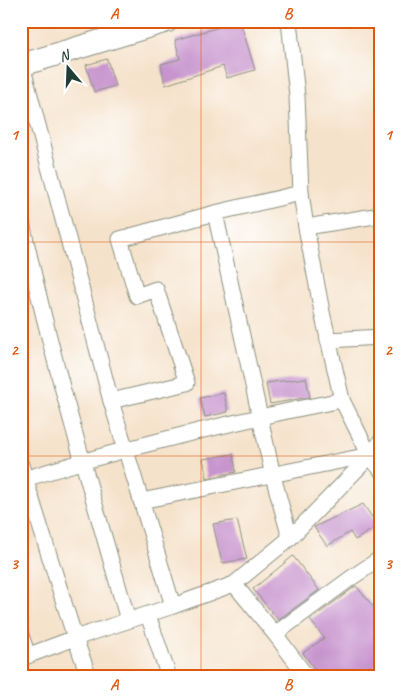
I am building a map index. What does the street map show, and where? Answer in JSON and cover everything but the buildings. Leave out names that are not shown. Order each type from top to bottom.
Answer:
[{"type":"main road","points":[[22,65],[167,21]]},
{"type":"street","points":[[289,21],[297,96],[301,193],[328,340],[342,400],[375,455],[381,470]]},
{"type":"street","points":[[22,65],[111,401],[173,606]]},
{"type":"street","points":[[111,401],[187,383],[156,289],[137,296],[120,239],[215,213],[301,193]]},
{"type":"street","points":[[215,213],[273,476],[290,538]]},
{"type":"street","points":[[306,227],[381,215]]},
{"type":"street","points":[[21,218],[28,280],[128,620]]},
{"type":"street","points":[[328,340],[381,337]]},
{"type":"street","points":[[89,677],[23,475],[83,462],[125,449],[261,416],[342,400]]},
{"type":"street","points":[[21,634],[25,657],[234,584],[290,538],[375,455],[381,441]]},
{"type":"street","points":[[141,501],[375,455]]},
{"type":"street","points":[[275,634],[381,558]]},
{"type":"street","points":[[234,584],[307,677]]},
{"type":"street","points":[[148,615],[168,677]]}]
